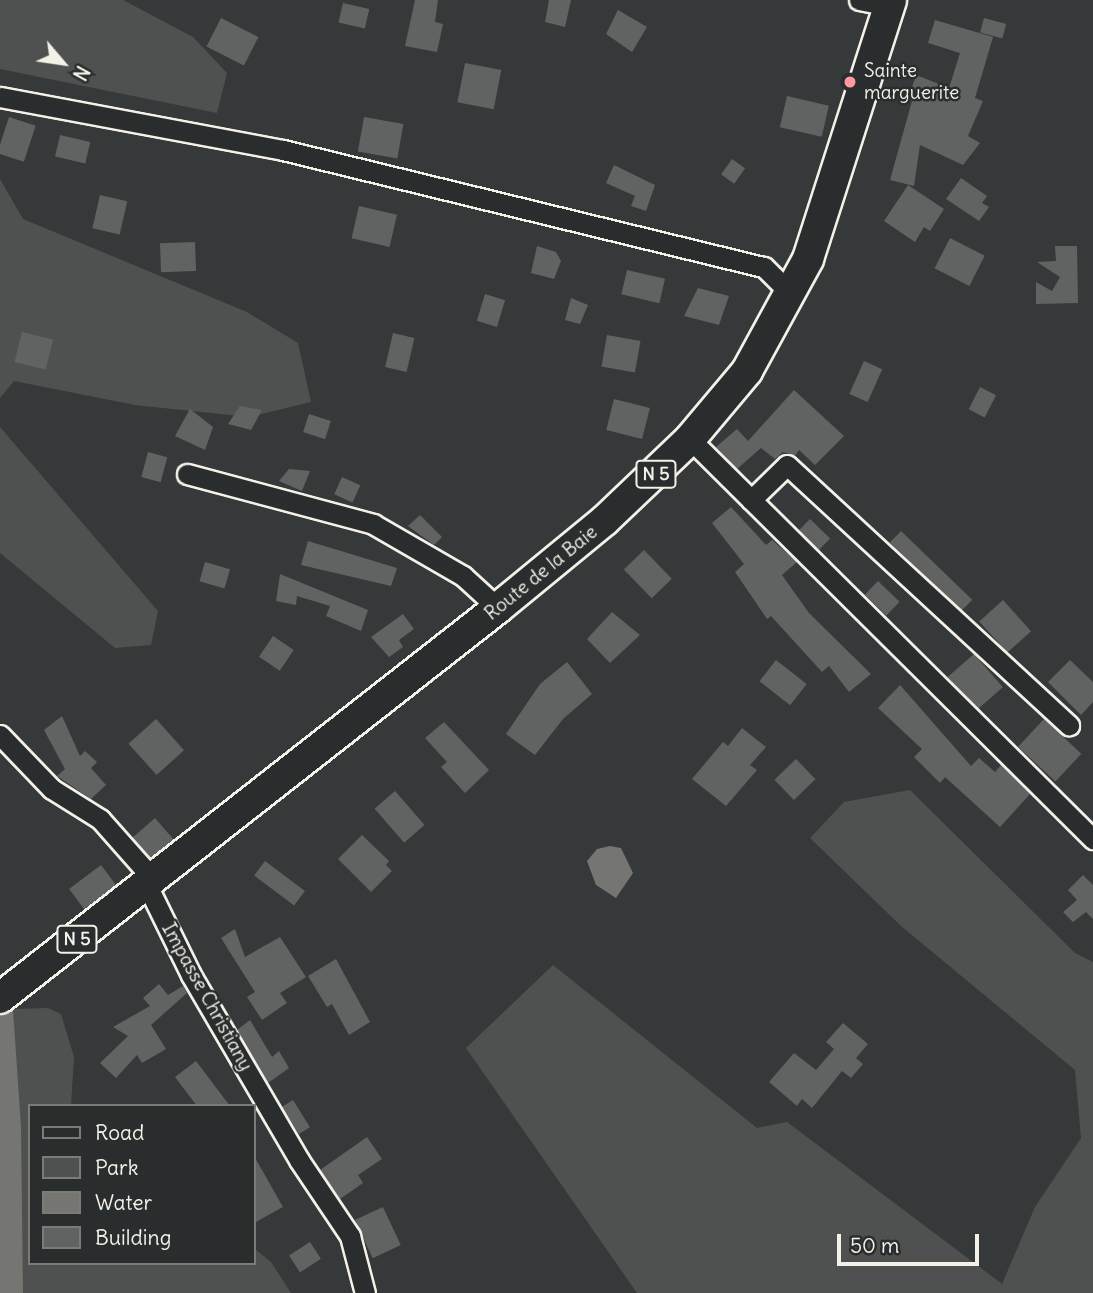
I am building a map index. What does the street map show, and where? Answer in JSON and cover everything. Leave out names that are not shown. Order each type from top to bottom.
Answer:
[{"type":"main road","name":"Route de la Baie","points":[[3,995],[498,608],[604,521],[690,439],[747,371],[808,259],[890,3]]},
{"type":"street","points":[[859,0],[890,3]]},
{"type":"street","points":[[0,97],[284,150],[764,267],[791,294]]},
{"type":"street","points":[[690,439],[1093,839]]},
{"type":"street","points":[[751,500],[787,465],[1069,725]]},
{"type":"street","points":[[187,474],[373,524],[463,576],[498,608]]},
{"type":"street","name":"Impasse Christiany","points":[[0,735],[22,763],[52,789],[100,819],[150,882],[191,975],[299,1160],[350,1236],[365,1293]]},
{"type":"green space","points":[[0,0],[123,0],[193,37],[227,73],[217,113],[0,69]]},
{"type":"green space","points":[[0,179],[23,219],[247,312],[298,343],[311,402],[249,417],[135,405],[14,381],[0,398]]},
{"type":"green space","points":[[0,427],[158,611],[151,645],[115,648],[0,553]]},
{"type":"green space","points":[[910,790],[1075,953],[1093,962],[1093,1293],[637,1293],[466,1048],[553,965],[757,1128],[787,1122],[1002,1284],[1035,1207],[1081,1138],[1075,1070],[901,926],[810,838],[844,802]]},
{"type":"green space","points":[[48,1008],[61,1014],[74,1057],[71,1104],[28,1104],[28,1265],[256,1265],[256,1250],[271,1262],[291,1293],[23,1293],[13,1009]]},
{"type":"water","points":[[610,846],[621,848],[633,873],[616,898],[596,885],[587,861],[597,849]]},
{"type":"water","points":[[0,981],[13,1009],[21,1127],[23,1293],[0,1293]]},
{"type":"building","points":[[415,0],[438,0],[435,22],[443,24],[437,52],[405,46]]},
{"type":"building","points":[[549,0],[571,0],[565,27],[545,22]]},
{"type":"building","points":[[343,3],[369,9],[365,29],[339,22]]},
{"type":"building","points":[[618,10],[647,27],[632,52],[606,34]]},
{"type":"building","points":[[221,18],[258,37],[244,66],[206,47]]},
{"type":"building","points":[[984,18],[1006,24],[1002,38],[980,32]]},
{"type":"building","points":[[935,20],[993,37],[975,98],[983,101],[968,136],[980,143],[963,165],[920,145],[914,186],[890,180],[912,101],[908,99],[916,75],[949,88],[960,53],[928,43]]},
{"type":"building","points":[[465,63],[501,70],[494,109],[457,102]]},
{"type":"building","points":[[787,96],[829,106],[822,137],[780,127]]},
{"type":"building","points":[[9,117],[36,126],[24,162],[0,154],[0,145]]},
{"type":"building","points":[[364,117],[403,124],[397,158],[358,151]]},
{"type":"building","points":[[60,135],[90,142],[85,163],[55,156]]},
{"type":"building","points":[[732,159],[745,168],[734,184],[721,175]]},
{"type":"building","points":[[614,165],[655,185],[646,211],[631,206],[635,196],[606,183]]},
{"type":"building","points":[[961,178],[987,196],[982,203],[989,207],[979,221],[946,199]]},
{"type":"building","points":[[908,185],[944,209],[930,231],[924,227],[915,242],[884,221]]},
{"type":"building","points":[[100,195],[127,201],[120,234],[92,228]]},
{"type":"building","points":[[359,206],[397,215],[390,247],[352,238]]},
{"type":"building","points":[[950,238],[985,256],[969,286],[935,268]]},
{"type":"building","points":[[195,242],[196,271],[161,272],[160,243]]},
{"type":"building","points":[[537,246],[556,252],[561,261],[554,279],[531,273]]},
{"type":"building","points":[[1055,246],[1077,246],[1078,303],[1036,304],[1036,282],[1052,291],[1060,277],[1037,262],[1056,261]]},
{"type":"building","points":[[627,270],[665,279],[659,303],[621,294]]},
{"type":"building","points":[[698,288],[729,296],[719,325],[684,316]]},
{"type":"building","points":[[485,294],[505,300],[497,327],[477,321]]},
{"type":"building","points":[[571,298],[588,305],[580,324],[565,320]]},
{"type":"building","points":[[22,332],[53,340],[46,370],[15,362]]},
{"type":"building","points":[[393,333],[414,338],[407,372],[385,367]]},
{"type":"building","points":[[607,335],[640,341],[635,372],[601,367]]},
{"type":"building","points":[[864,361],[882,369],[868,402],[849,394]]},
{"type":"building","points":[[980,387],[996,395],[985,417],[969,409]]},
{"type":"building","points":[[794,390],[844,436],[815,465],[799,450],[795,456],[783,452],[775,459],[761,448],[737,469],[716,447],[737,429],[748,441]]},
{"type":"building","points":[[614,399],[650,408],[642,439],[606,430]]},
{"type":"building","points":[[240,406],[262,410],[251,430],[228,424]]},
{"type":"building","points":[[190,409],[213,427],[205,450],[175,436]]},
{"type":"building","points":[[309,414],[331,421],[325,439],[303,432]]},
{"type":"building","points":[[148,452],[167,457],[161,482],[141,477]]},
{"type":"building","points":[[289,469],[310,471],[302,491],[279,481]]},
{"type":"building","points":[[342,477],[360,485],[353,502],[334,494]]},
{"type":"building","points":[[731,507],[766,545],[772,540],[797,562],[782,575],[809,613],[871,674],[849,692],[829,666],[822,672],[771,616],[767,619],[735,572],[744,564],[712,523]]},
{"type":"building","points":[[420,515],[442,537],[434,545],[408,526]]},
{"type":"building","points":[[810,519],[830,538],[819,550],[799,531]]},
{"type":"building","points":[[901,531],[972,600],[961,611],[890,543]]},
{"type":"building","points":[[308,541],[397,568],[391,586],[301,565]]},
{"type":"building","points":[[644,550],[672,579],[652,598],[624,569]]},
{"type":"building","points":[[205,562],[230,569],[224,588],[199,581]]},
{"type":"building","points":[[280,574],[368,610],[361,631],[326,616],[330,606],[297,596],[296,605],[276,601]]},
{"type":"building","points":[[878,581],[900,602],[886,616],[865,595]]},
{"type":"building","points":[[1003,600],[1031,631],[1007,653],[979,621]]},
{"type":"building","points":[[612,612],[640,635],[610,663],[587,639]]},
{"type":"building","points":[[403,614],[414,629],[399,640],[403,647],[389,657],[371,637]]},
{"type":"building","points":[[273,636],[294,650],[280,671],[259,657]]},
{"type":"building","points":[[974,654],[1003,687],[976,710],[948,677]]},
{"type":"building","points":[[776,660],[807,684],[790,705],[759,681]]},
{"type":"building","points":[[1070,660],[1093,682],[1093,702],[1081,715],[1048,682]]},
{"type":"building","points":[[567,662],[592,694],[563,719],[535,755],[506,734],[540,684]]},
{"type":"building","points":[[900,685],[971,766],[979,758],[995,772],[1001,765],[1030,794],[1000,827],[945,777],[940,783],[914,757],[922,749],[878,708]]},
{"type":"building","points":[[62,716],[80,756],[85,751],[97,762],[91,768],[106,785],[91,799],[57,776],[65,769],[44,730]]},
{"type":"building","points":[[156,719],[184,750],[157,775],[129,744]]},
{"type":"building","points":[[1044,719],[1081,754],[1055,782],[1018,747]]},
{"type":"building","points":[[444,722],[489,770],[465,793],[441,767],[447,762],[425,738]]},
{"type":"building","points":[[742,728],[766,747],[750,765],[757,770],[726,806],[692,779],[723,742],[728,746]]},
{"type":"building","points":[[796,759],[815,779],[794,800],[774,780]]},
{"type":"building","points":[[395,791],[425,825],[404,843],[375,809]]},
{"type":"building","points":[[155,818],[174,840],[151,860],[132,838]]},
{"type":"building","points":[[362,835],[389,861],[386,865],[392,871],[371,892],[338,859]]},
{"type":"building","points":[[265,861],[305,891],[294,905],[254,875]]},
{"type":"building","points":[[101,865],[116,885],[84,909],[69,889]]},
{"type":"building","points":[[1083,875],[1093,885],[1093,919],[1086,912],[1073,922],[1063,912],[1077,900],[1068,890]]},
{"type":"building","points":[[235,929],[245,957],[280,937],[306,977],[280,993],[287,1003],[262,1020],[247,997],[255,992],[221,938]]},
{"type":"building","points":[[336,959],[370,1022],[349,1035],[332,1004],[327,1007],[308,976]]},
{"type":"building","points":[[159,984],[168,995],[183,986],[187,993],[151,1025],[166,1049],[142,1063],[137,1055],[116,1078],[100,1063],[128,1036],[113,1027],[150,1006],[143,998]]},
{"type":"building","points":[[250,1020],[272,1057],[279,1051],[289,1068],[268,1083],[237,1030]]},
{"type":"building","points":[[843,1023],[868,1044],[856,1058],[863,1064],[851,1078],[842,1071],[812,1108],[802,1099],[797,1106],[769,1082],[794,1053],[816,1070],[834,1049],[826,1042]]},
{"type":"building","points":[[196,1061],[228,1104],[195,1104],[175,1077]]},
{"type":"building","points":[[293,1100],[310,1127],[299,1134],[282,1107]]},
{"type":"building","points":[[367,1137],[382,1159],[358,1175],[363,1183],[340,1199],[320,1170]]},
{"type":"building","points":[[256,1160],[283,1207],[256,1222]]},
{"type":"building","points":[[383,1207],[401,1245],[373,1258],[355,1220]]},
{"type":"building","points":[[310,1242],[321,1259],[300,1272],[289,1256]]},
{"type":"place","name":"Sainte marguerite","points":[[850,82]]}]
